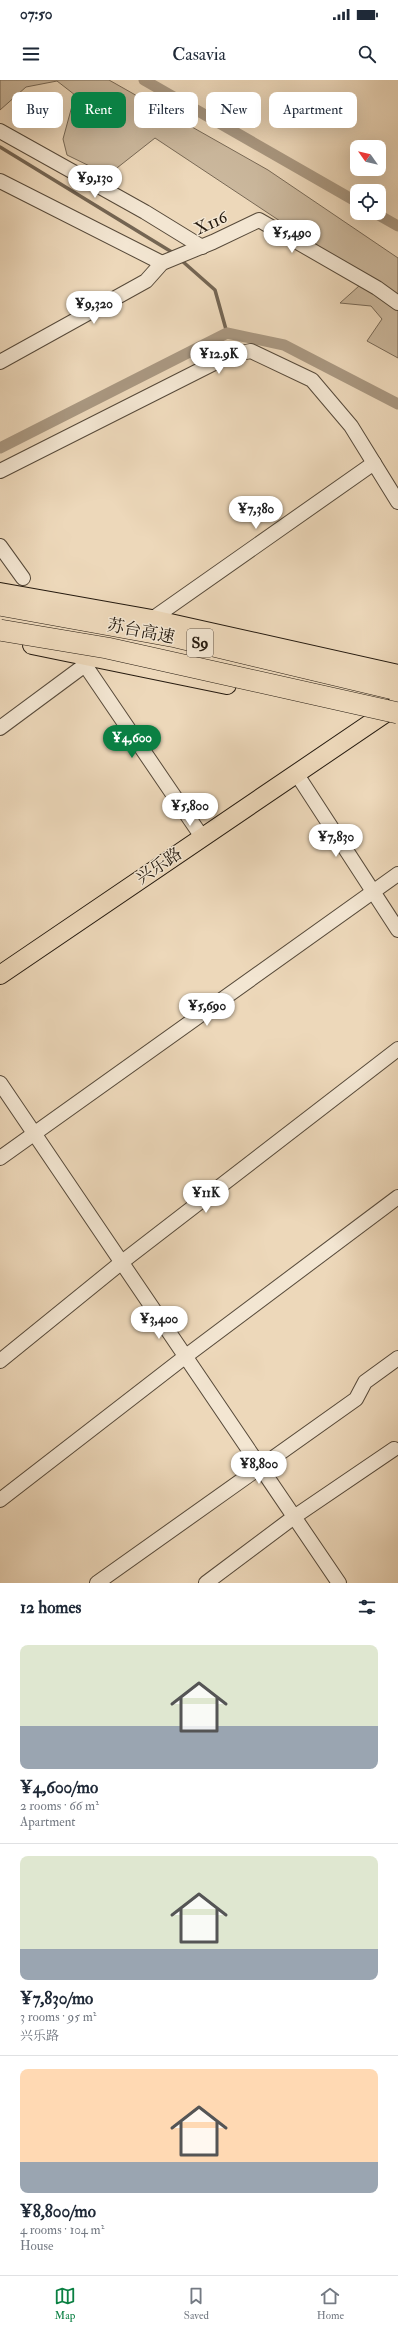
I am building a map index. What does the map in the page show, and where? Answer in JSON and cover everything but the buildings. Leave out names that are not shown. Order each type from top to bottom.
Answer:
[{"type":"highway","name":"苏台高速","points":[[0,605],[176,637],[398,690]]},
{"type":"highway","name":"苏台高速","points":[[0,630],[107,648],[398,713]]},
{"type":"main road","points":[[0,592],[152,619],[398,674]]},
{"type":"main road","points":[[0,639],[299,700],[398,723]]},
{"type":"main road","name":"兴乐路","points":[[0,975],[398,704]]},
{"type":"street","points":[[0,131],[145,212],[202,247]]},
{"type":"street","points":[[0,181],[173,259],[146,282],[0,362]]},
{"type":"street","name":"X116","points":[[173,259],[259,220],[377,288],[398,303]]},
{"type":"street","points":[[0,471],[230,355],[251,351],[312,380],[351,426],[398,502]]},
{"type":"street","points":[[152,619],[374,463]]},
{"type":"street","points":[[0,546],[23,578]]},
{"type":"street","points":[[0,728],[85,665],[202,837]]},
{"type":"street","points":[[296,773],[398,930]]},
{"type":"street","points":[[0,1158],[398,874]]},
{"type":"street","points":[[0,1361],[122,1262],[398,1049]]},
{"type":"street","points":[[0,1083],[339,1583]]},
{"type":"street","points":[[0,1500],[186,1356],[398,1197]]},
{"type":"street","points":[[97,1583],[261,1468],[356,1399],[365,1382],[398,1358]]},
{"type":"street","points":[[206,1583],[294,1517],[394,1449]]},
{"type":"shaded area","points":[[0,80],[109,80],[134,94],[134,128],[194,128],[268,170],[398,258],[398,358],[367,341],[382,319],[371,306],[340,303],[359,286],[283,223],[155,138],[108,175],[67,155],[63,139],[71,110],[71,128],[126,128],[126,92],[71,92],[57,81],[26,87],[20,92],[12,92],[12,99],[0,110]]},
{"type":"waterway","points":[[144,80],[350,198]]},
{"type":"waterway","points":[[0,147],[175,254]]},
{"type":"waterway","points":[[386,219],[398,226]]},
{"type":"waterway","points":[[181,260],[215,290],[227,333]]},
{"type":"waterway","points":[[0,448],[227,333],[284,345],[398,404]]}]
